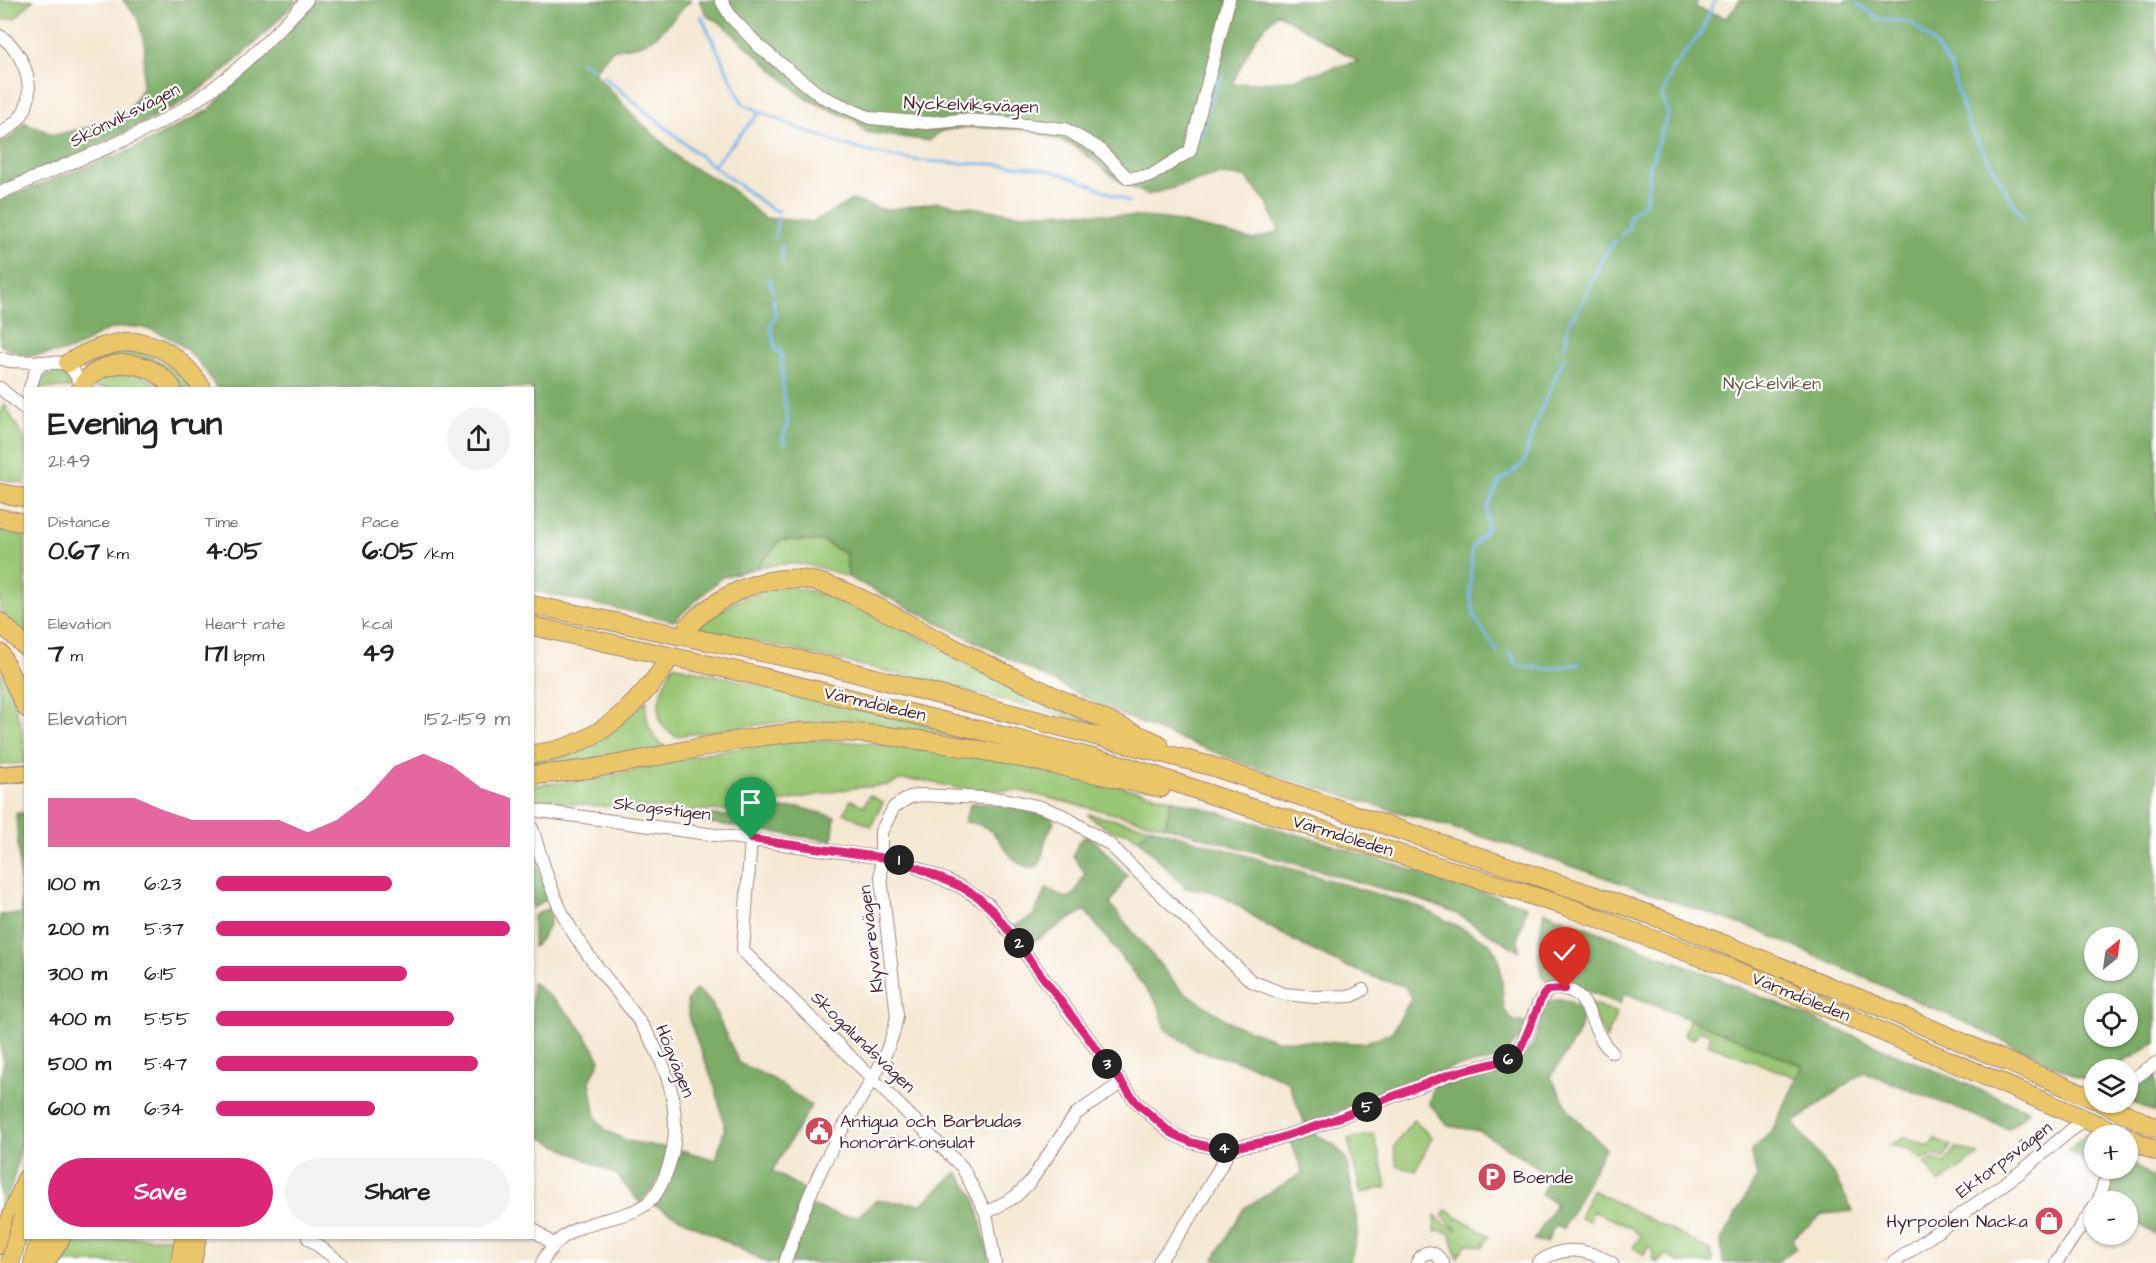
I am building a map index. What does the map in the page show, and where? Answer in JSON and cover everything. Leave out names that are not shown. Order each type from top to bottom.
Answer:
[{"type":"highway","points":[[68,363],[110,344],[129,341],[148,343],[184,363],[201,387]]},
{"type":"highway","points":[[81,387],[93,372],[114,364],[127,364],[150,371],[171,387]]},
{"type":"highway","points":[[0,518],[24,523]]},
{"type":"highway","points":[[688,627],[715,603],[746,588],[781,579],[818,582],[859,600],[1068,704],[1210,766]]},
{"type":"highway","name":"Värmdöleden","points":[[534,605],[829,666],[1210,766],[1651,915],[1837,989],[2084,1096]]},
{"type":"highway","points":[[0,622],[24,645]]},
{"type":"highway","name":"Värmdöleden","points":[[534,626],[741,672],[1126,766],[1573,909],[1780,987],[2100,1125]]},
{"type":"highway","points":[[0,653],[24,704]]},
{"type":"highway","points":[[534,754],[575,744],[603,730],[634,705],[666,663]]},
{"type":"highway","points":[[534,775],[621,764],[728,740],[803,732],[842,733],[942,744],[1236,803]]},
{"type":"highway","points":[[2124,1113],[2156,1128]]},
{"type":"highway","name":"Värmdöleden","points":[[2138,1142],[2156,1150]]},
{"type":"highway","points":[[10,1263],[24,1192]]},
{"type":"highway","points":[[0,1245],[21,1211]]},
{"type":"highway","points":[[33,1263],[40,1239]]},
{"type":"highway","points":[[45,1263],[60,1239]]},
{"type":"highway","points":[[180,1263],[183,1239]]},
{"type":"highway","points":[[192,1263],[197,1239]]},
{"type":"main road","points":[[0,775],[24,773]]},
{"type":"main road","points":[[0,782],[24,781]]},
{"type":"main road","points":[[0,1251],[23,1263]]},
{"type":"street","name":"Skönviksvägen","points":[[0,193],[113,146],[176,113],[232,74],[268,41],[306,0]]},
{"type":"street","name":"Nyckelviksvägen","points":[[721,0],[731,16],[761,48],[821,96],[870,118],[926,123],[962,120],[1065,129],[1098,148],[1128,178],[1150,176],[1190,151],[1229,0]]},
{"type":"street","points":[[0,36],[13,45],[24,64],[27,86],[26,106],[17,122],[0,134]]},
{"type":"street","points":[[0,358],[43,363],[58,360],[68,363],[77,377],[80,387]]},
{"type":"street","points":[[30,387],[36,370],[43,363]]},
{"type":"street","points":[[0,388],[24,408]]},
{"type":"street","name":"Klyvarevägen","points":[[785,1263],[805,1204],[848,1119],[875,1079],[894,1033],[897,1016],[880,857],[880,832],[894,807],[910,797],[1005,799],[1024,802],[1062,815],[1109,844],[1251,981],[1284,994],[1315,997],[1352,996],[1363,990]]},
{"type":"street","name":"Skogsstigen","points":[[534,810],[900,860],[961,887],[989,905],[1121,1083],[1155,1120],[1171,1133],[1190,1142],[1231,1148],[1273,1140],[1325,1123],[1450,1074],[1503,1061],[1520,1050],[1543,995],[1548,990],[1565,989],[1574,991],[1582,997],[1598,1036],[1612,1052]]},
{"type":"street","name":"Högvägen","points":[[534,834],[553,895],[567,922],[644,1030],[661,1066],[676,1113],[676,1148],[666,1177],[655,1196],[642,1207],[579,1226],[552,1244],[542,1263]]},
{"type":"street","name":"Skogalundsvägen","points":[[751,839],[743,951],[962,1167],[986,1213],[995,1263]]},
{"type":"street","points":[[2138,1075],[2156,1063]]},
{"type":"street","points":[[986,1213],[1016,1196],[1030,1182],[1076,1114],[1121,1083]]},
{"type":"street","name":"Ektorpsvägen","points":[[1893,1263],[2022,1171],[2077,1125]]},
{"type":"street","points":[[1158,1263],[1191,1217],[1231,1148]]},
{"type":"street","points":[[2101,1191],[2104,1183]]},
{"type":"street","points":[[2056,1263],[2084,1222]]},
{"type":"street","points":[[534,1230],[552,1244]]},
{"type":"street","points":[[309,1239],[341,1263]]},
{"type":"street","points":[[1538,1263],[1549,1256],[1569,1249],[1590,1253],[1612,1263]]},
{"type":"street","points":[[1417,1263],[1423,1253],[1429,1251],[1436,1254],[1443,1263]]},
{"type":"green space","points":[[0,0],[33,0],[15,18],[0,20]]},
{"type":"green space","points":[[123,0],[297,0],[255,43],[224,70],[175,106],[111,139],[0,187],[0,143],[13,136],[24,122],[54,135],[108,123],[127,113],[142,88],[145,46],[138,19]]},
{"type":"green space","name":"Nyckelviken","points":[[316,0],[691,0],[656,37],[639,45],[612,50],[594,72],[630,112],[683,162],[728,186],[764,218],[813,222],[852,200],[886,210],[938,202],[1017,214],[1073,212],[1167,219],[1254,240],[1279,231],[1266,201],[1245,177],[1218,175],[1148,195],[1118,180],[1075,146],[1030,130],[968,127],[941,131],[929,141],[866,132],[856,121],[805,98],[718,21],[708,17],[699,0],[1697,0],[1696,8],[1727,18],[1740,0],[1836,0],[1845,3],[1845,0],[2156,0],[2156,1043],[2129,1059],[2084,1059],[2084,1080],[1968,1024],[1757,930],[1510,845],[1274,775],[1108,709],[848,577],[846,554],[823,541],[781,540],[756,568],[722,577],[674,621],[534,591],[534,387],[215,387],[198,361],[186,349],[157,332],[142,328],[125,327],[108,330],[72,350],[46,354],[23,354],[0,345],[0,200],[135,148],[209,110]],"holes":[[[1277,13],[1358,61],[1290,80],[1232,84],[1255,38]]]},
{"type":"green space","points":[[124,351],[154,358],[178,373],[191,387],[182,387],[175,377],[164,369],[85,369],[82,364],[106,353]]},
{"type":"green space","points":[[57,372],[67,378],[71,387],[37,387],[48,376]]},
{"type":"green space","points":[[122,373],[139,374],[163,387],[89,387],[98,380]]},
{"type":"green space","points":[[4,404],[24,438],[24,484],[0,479],[0,412]]},
{"type":"green space","points":[[0,530],[24,536],[24,633],[0,624]]},
{"type":"green space","points":[[781,540],[823,541],[846,554],[848,577],[824,569],[792,564],[756,568]]},
{"type":"green space","points":[[789,587],[831,595],[857,606],[1095,724],[908,676],[697,628],[739,600],[761,592]]},
{"type":"green space","points":[[673,665],[972,735],[1047,757],[932,733],[841,723],[773,723],[677,736],[661,723],[659,714],[664,683]]},
{"type":"green space","points":[[0,671],[18,716],[24,745],[24,763],[0,765]]},
{"type":"green space","points":[[647,701],[646,715],[649,728],[656,739],[667,748],[622,758],[534,768],[534,760]]},
{"type":"green space","points":[[802,740],[895,745],[1034,767],[1171,799],[1165,826],[1020,791],[958,788],[920,780],[899,780],[889,785],[852,788],[733,811],[594,806],[534,799],[534,785],[593,780],[706,753]]},
{"type":"green space","points":[[869,795],[883,802],[871,826],[844,813],[851,800],[864,806]]},
{"type":"green space","points":[[1171,799],[1320,841],[1527,906],[1518,938],[1519,951],[1457,914],[1424,901],[1165,826]]},
{"type":"green space","points":[[971,803],[1004,805],[1051,817],[1054,822],[1045,840],[1040,863],[1034,868],[1022,865],[988,829],[978,824],[964,822]]},
{"type":"green space","points":[[799,807],[835,817],[832,841],[626,811],[731,816]]},
{"type":"green space","points":[[16,813],[24,813],[24,1134],[12,1184],[0,1219],[0,1081],[4,1061],[0,1047],[0,915],[22,914]]},
{"type":"green space","points":[[1087,814],[1150,827],[1138,839],[1128,832],[1116,832],[1106,828]]},
{"type":"green space","points":[[1150,827],[1420,907],[1490,943],[1497,955],[1501,971],[1504,1010],[1514,1021],[1525,1023],[1520,1037],[1508,1051],[1491,1061],[1453,1067],[1305,1124],[1288,1081],[1248,1064],[1196,1050],[1165,1029],[1159,1006],[1085,910],[1029,944],[1014,926],[1032,917],[1047,888],[1065,898],[1073,896],[1085,873],[1073,856],[1079,841],[1086,836],[1092,838],[1127,875],[1110,904],[1180,989],[1231,1023],[1276,1040],[1364,1043],[1392,1032],[1411,999],[1405,986],[1350,968],[1314,951],[1263,923],[1219,894],[1186,888],[1138,839]]},
{"type":"green space","points":[[534,857],[549,898],[534,907]]},
{"type":"green space","points":[[552,906],[547,929],[534,946],[534,915]]},
{"type":"green space","points":[[1544,911],[1700,971],[2030,1111],[2008,1129],[1864,1072],[1793,1123],[1834,1175],[1853,1211],[1824,1214],[1792,1238],[1796,1248],[1776,1263],[1723,1263],[1721,1240],[1757,1177],[1751,1151],[1772,1131],[1803,1066],[1625,993],[1620,1004],[1577,987],[1549,983],[1543,978],[1539,960]]},
{"type":"green space","points":[[534,984],[571,1017],[586,1036],[600,1060],[590,1081],[596,1118],[607,1131],[627,1141],[669,1148],[655,1185],[639,1202],[617,1175],[534,1136]]},
{"type":"green space","points":[[696,989],[711,1002],[739,1063],[775,1080],[811,1106],[772,1171],[805,1190],[779,1263],[768,1263],[654,1205],[667,1183],[681,1150],[716,1160],[725,1127],[715,1087],[689,1020],[687,1001]]},
{"type":"green space","points":[[1567,1000],[1581,1008],[1582,1018],[1577,1036],[1551,1077],[1570,1112],[1605,1148],[1563,1229],[1555,1226],[1547,1243],[1534,1240],[1556,1204],[1541,1194],[1550,1175],[1480,1131],[1448,1126],[1429,1103],[1434,1085],[1485,1075],[1520,1059],[1532,1045],[1547,1002]]},
{"type":"green space","points":[[1588,1002],[1617,1013],[1606,1039]]},
{"type":"green space","points":[[1690,1018],[1803,1066],[1797,1078],[1708,1044],[1711,1035],[1700,1030],[1694,1039],[1684,1035]]},
{"type":"green space","points":[[2156,1076],[2156,1113],[2138,1105],[2139,1087]]},
{"type":"green space","points":[[1413,1120],[1432,1137],[1416,1171],[1397,1166],[1394,1147]]},
{"type":"green space","points":[[1314,1133],[1334,1145],[1346,1158],[1358,1229],[1350,1263],[1233,1263],[1214,1259],[1244,1208],[1303,1173],[1291,1142]]},
{"type":"green space","points":[[1374,1134],[1387,1187],[1361,1193],[1348,1139]]},
{"type":"green space","points":[[2084,1136],[2084,1162],[2068,1150]]},
{"type":"green space","points":[[1905,1137],[1930,1147],[1934,1138],[1951,1146],[1944,1158],[1935,1155],[1922,1159],[1908,1149],[1890,1145]]},
{"type":"green space","points":[[1956,1147],[1979,1155],[1939,1183],[1925,1163],[1934,1159],[1946,1163]]},
{"type":"green space","points":[[2138,1167],[2156,1181],[2156,1235],[2138,1223],[2138,1191],[2110,1191],[2115,1184],[2108,1179],[2138,1179]]},
{"type":"green space","points":[[957,1172],[975,1197],[990,1263],[790,1263],[810,1205],[841,1216],[858,1216],[877,1200],[922,1204]]},
{"type":"green space","points":[[1592,1190],[1710,1250],[1713,1263],[1679,1263],[1666,1254],[1658,1263],[1653,1260],[1653,1250],[1648,1246],[1644,1255],[1633,1247],[1641,1236],[1628,1226],[1593,1211],[1590,1221],[1580,1218]]},
{"type":"green space","points":[[1447,1210],[1489,1236],[1483,1247],[1466,1244],[1457,1258],[1451,1234],[1440,1230],[1435,1232],[1435,1215],[1443,1223],[1458,1230],[1443,1217],[1444,1211]]},
{"type":"green space","points":[[72,1239],[176,1239],[172,1263],[59,1263]]},
{"type":"waterway","points":[[1621,236],[1628,229],[1630,215],[1646,202],[1650,165],[1668,113],[1662,97],[1671,71],[1701,33],[1715,0]]},
{"type":"waterway","points":[[1857,4],[1879,19],[1911,22],[1932,41],[1950,66],[1968,125],[2023,219]]},
{"type":"waterway","points":[[701,16],[743,104],[779,120],[850,147],[889,156],[938,162],[1021,166],[1063,174],[1129,202]]},
{"type":"waterway","points":[[580,61],[593,69]]},
{"type":"waterway","points":[[1202,138],[1206,112],[1223,73]]},
{"type":"waterway","points":[[603,76],[700,156],[771,209],[779,211]]},
{"type":"waterway","points":[[713,166],[760,112]]},
{"type":"waterway","points":[[775,238],[778,217]]},
{"type":"waterway","points":[[1565,346],[1568,324],[1582,304],[1603,257],[1615,241]]},
{"type":"waterway","points":[[781,245],[782,264]]},
{"type":"waterway","points":[[769,278],[773,292]]},
{"type":"waterway","points":[[773,299],[776,318],[770,324],[776,350],[781,352],[788,424],[783,438],[785,444]]},
{"type":"waterway","points":[[1497,652],[1475,618],[1470,595],[1472,547],[1487,529],[1487,508],[1500,481],[1523,464],[1535,423],[1564,357]]},
{"type":"waterway","points":[[1509,652],[1518,666],[1549,669],[1579,664]]},
{"type":"place","name":"Antigua och Barbudas honorärkonsulat","points":[[819,1131]]},
{"type":"place","name":"Boende","points":[[1492,1177]]},
{"type":"place","name":"Hyrpoolen Nacka","points":[[2049,1221]]},
{"type":"route","points":[[751,839],[900,860],[978,897],[989,905],[1136,1102],[1171,1133],[1190,1142],[1214,1148],[1231,1148],[1273,1140],[1325,1123],[1450,1074],[1490,1066],[1512,1057],[1520,1050],[1543,995],[1548,990],[1565,989]]}]
